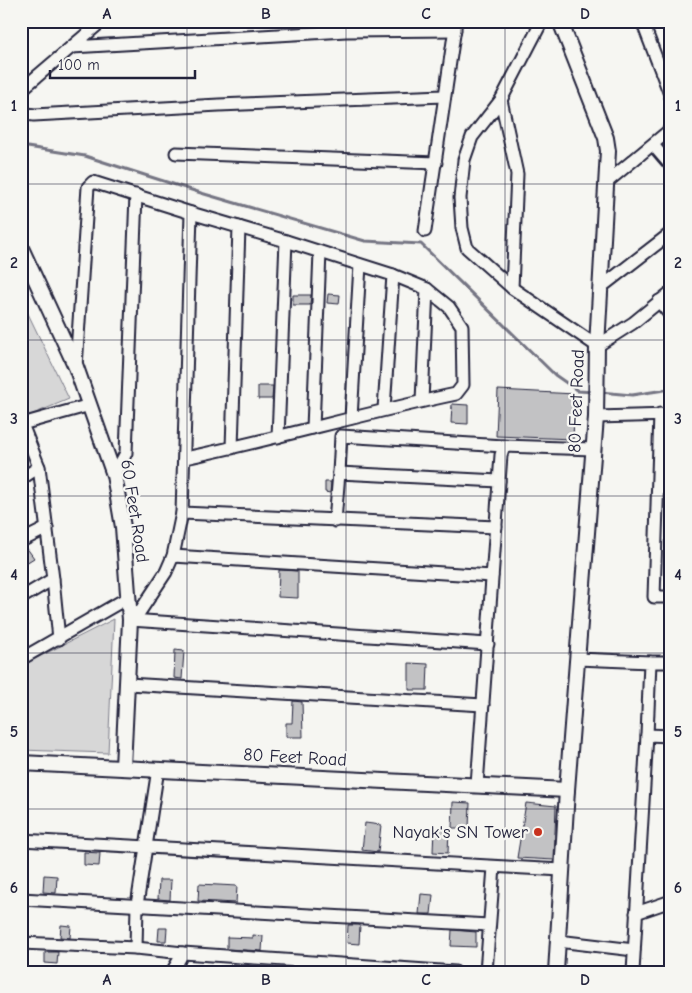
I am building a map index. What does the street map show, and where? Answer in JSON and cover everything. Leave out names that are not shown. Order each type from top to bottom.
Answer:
[{"type":"street","points":[[21,90],[102,21]]},
{"type":"street","points":[[542,21],[501,100],[472,137],[464,160],[460,198],[462,228],[467,248],[512,288],[597,346],[633,323],[671,292]]},
{"type":"street","name":"80 Feet Road","points":[[556,972],[567,790],[596,418],[597,346],[608,151],[606,138],[560,21]]},
{"type":"street","points":[[642,21],[671,97]]},
{"type":"street","points":[[72,47],[455,26],[426,231]]},
{"type":"street","points":[[21,114],[34,115],[444,96]]},
{"type":"street","points":[[501,100],[517,174],[512,288]]},
{"type":"street","points":[[607,182],[671,129]]},
{"type":"street","points":[[653,145],[671,166]]},
{"type":"street","points":[[176,153],[436,163]]},
{"type":"street","points":[[76,367],[88,187],[93,182],[286,241],[393,275],[427,288],[449,307],[462,326],[463,386],[456,394],[384,409],[278,437],[185,458]]},
{"type":"street","points":[[114,476],[126,453],[136,195]]},
{"type":"street","points":[[133,620],[166,572],[173,556],[182,513],[191,213]]},
{"type":"street","points":[[232,448],[239,227]]},
{"type":"street","points":[[600,288],[671,233]]},
{"type":"street","points":[[278,437],[286,241]]},
{"type":"street","name":"60 Feet Road","points":[[21,248],[76,367],[114,476],[123,527],[129,597],[133,620],[124,767]]},
{"type":"street","points":[[313,428],[320,252]]},
{"type":"street","points":[[351,418],[360,265]]},
{"type":"street","points":[[384,409],[393,275]]},
{"type":"street","points":[[422,401],[427,288]]},
{"type":"street","points":[[659,301],[671,316]]},
{"type":"street","points":[[59,639],[39,467],[22,424],[90,405]]},
{"type":"street","points":[[596,418],[666,414],[654,597],[671,597]]},
{"type":"street","points":[[335,521],[340,473],[340,436],[504,446],[593,449]]},
{"type":"street","points":[[477,785],[500,455],[504,446]]},
{"type":"street","points":[[21,479],[39,467]]},
{"type":"street","points":[[340,473],[499,481]]},
{"type":"street","points":[[182,513],[496,527]]},
{"type":"street","points":[[21,541],[47,528]]},
{"type":"street","points":[[173,556],[492,576]]},
{"type":"street","points":[[21,598],[53,579]]},
{"type":"street","points":[[21,659],[59,639],[129,597]]},
{"type":"street","points":[[133,620],[488,644]]},
{"type":"street","points":[[577,659],[671,662]]},
{"type":"street","points":[[633,972],[650,662]]},
{"type":"street","points":[[128,684],[483,705]]},
{"type":"street","points":[[647,735],[671,736]]},
{"type":"street","name":"80 Feet Road","points":[[21,762],[567,790]]},
{"type":"street","points":[[136,948],[137,905],[158,769]]},
{"type":"street","points":[[21,840],[562,870]]},
{"type":"street","points":[[486,972],[494,867]]},
{"type":"street","points":[[21,899],[489,925]]},
{"type":"street","points":[[636,913],[671,901]]},
{"type":"street","points":[[558,942],[634,950]]},
{"type":"street","points":[[21,943],[136,948],[455,972]]},
{"type":"street","points":[[172,972],[183,953]]},
{"type":"shaded area","points":[[21,299],[69,399],[21,419]]},
{"type":"shaded area","points":[[21,439],[32,467],[21,474]]},
{"type":"shaded area","points":[[114,619],[108,753],[21,750],[21,666]]},
{"type":"building","points":[[328,294],[340,295],[339,304],[327,303]]},
{"type":"building","points":[[293,295],[311,295],[310,305],[293,305]]},
{"type":"building","points":[[258,386],[273,386],[272,399],[258,399]]},
{"type":"building","points":[[498,390],[575,394],[573,439],[496,436]]},
{"type":"building","points":[[452,404],[468,405],[468,424],[451,423]]},
{"type":"building","points":[[325,482],[331,482],[330,493],[325,492]]},
{"type":"building","points":[[26,547],[34,558],[21,566],[21,548]]},
{"type":"building","points":[[279,570],[298,571],[298,598],[278,597]]},
{"type":"building","points":[[175,650],[184,651],[182,679],[174,678]]},
{"type":"building","points":[[409,663],[428,664],[427,690],[409,690]]},
{"type":"building","points":[[293,701],[302,702],[303,737],[286,737],[286,723],[292,723]]},
{"type":"building","points":[[453,802],[470,803],[469,828],[452,828]]},
{"type":"building","name":"Nayak's SN Tower","points":[[526,803],[556,806],[554,860],[517,858]]},
{"type":"building","points":[[365,823],[381,825],[378,852],[362,850]]},
{"type":"building","points":[[434,828],[449,829],[448,853],[433,852]]},
{"type":"building","points":[[84,852],[100,853],[99,866],[84,865]]},
{"type":"building","points":[[44,875],[57,876],[56,893],[43,892]]},
{"type":"building","points":[[159,880],[171,880],[170,900],[158,899]]},
{"type":"building","points":[[199,884],[237,886],[236,903],[198,901]]},
{"type":"building","points":[[421,894],[433,895],[431,914],[419,914]]},
{"type":"building","points":[[61,925],[71,926],[70,938],[60,937]]},
{"type":"building","points":[[348,925],[360,925],[359,944],[347,943]]},
{"type":"building","points":[[159,928],[167,928],[166,941],[158,941]]},
{"type":"building","points":[[452,930],[476,932],[476,947],[451,946]]},
{"type":"building","points":[[253,935],[263,936],[262,951],[227,949],[227,937],[253,938]]},
{"type":"building","points":[[45,952],[58,952],[57,964],[45,963]]},
{"type":"building","points":[[240,965],[249,965],[248,972],[240,972]]},
{"type":"waterway","points":[[21,146],[85,156],[201,193],[365,241],[421,244],[555,375],[578,391],[594,392]]},
{"type":"waterway","points":[[600,392],[632,395],[671,389]]},
{"type":"place","name":"Nayak's SN Tower","points":[[538,832]]}]
